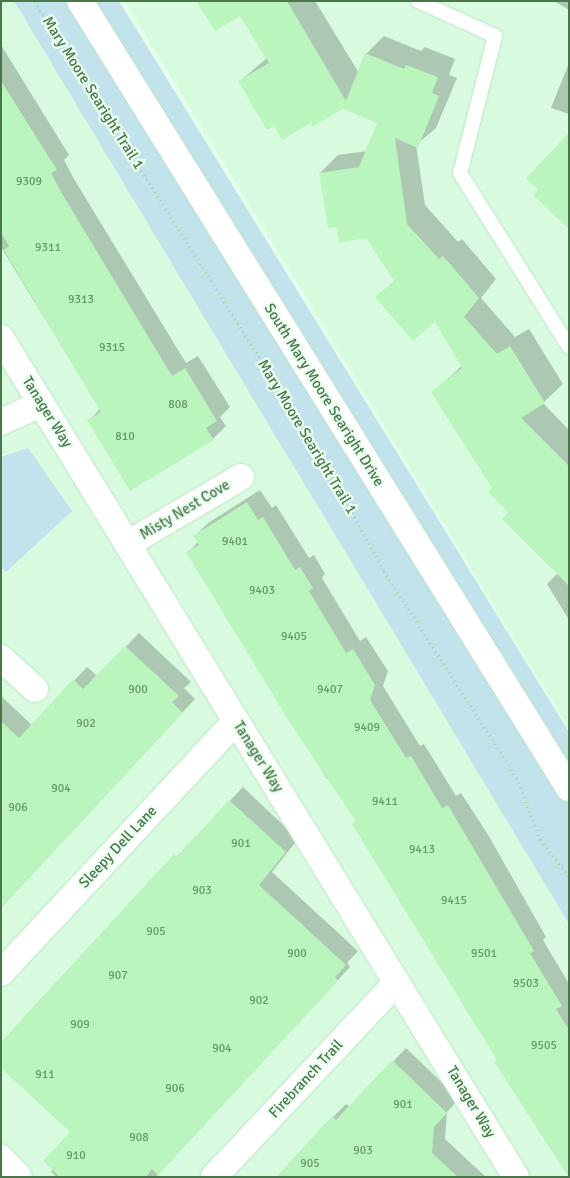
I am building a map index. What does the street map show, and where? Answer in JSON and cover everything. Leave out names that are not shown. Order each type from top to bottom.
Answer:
[{"type":"street","name":"South Mary Moore Searight Drive","points":[[80,1],[569,788]]},
{"type":"street","name":"Tanager Way","points":[[1,338],[516,1177]]},
{"type":"street","points":[[1,422],[41,404]]},
{"type":"street","name":"Misty Nest Cove","points":[[129,544],[241,477]]},
{"type":"street","points":[[1,658],[35,689]]},
{"type":"street","name":"Sleepy Dell Lane","points":[[1,973],[236,721]]},
{"type":"street","name":"Firebranch Trail","points":[[214,1177],[398,982]]},
{"type":"street","points":[[1,1158],[19,1177]]},
{"type":"lane","points":[[418,1],[496,36],[460,173],[569,347]]},
{"type":"path","name":"Mary Moore Searight Trail 1","points":[[35,1],[318,451],[384,571],[517,778],[540,840],[569,877]]},
{"type":"shaded area","points":[[1,1],[14,1],[569,924],[569,1177],[1,1177]]},
{"type":"shaded area","points":[[14,1],[119,1],[569,732],[569,924]]},
{"type":"shaded area","points":[[125,1],[569,1],[569,729]]},
{"type":"shaded area","points":[[28,448],[72,511],[6,572],[1,567],[1,457]]},
{"type":"building","points":[[196,1],[287,1],[346,101],[365,53],[404,69],[406,65],[438,77],[432,93],[439,96],[418,148],[395,138],[407,224],[439,259],[443,256],[479,298],[464,317],[497,354],[510,346],[545,403],[521,418],[569,466],[569,586],[502,519],[508,512],[488,492],[492,488],[431,392],[462,368],[435,322],[413,341],[375,297],[394,281],[366,238],[339,243],[337,227],[328,228],[319,173],[359,167],[377,123],[343,109],[312,127],[312,122],[282,140],[274,126],[267,130],[238,81],[269,63],[240,16],[215,31]]},
{"type":"building","points":[[1,81],[57,170],[51,173],[61,192],[172,376],[185,368],[217,421],[206,428],[214,440],[130,491],[87,420],[101,412],[4,250],[9,246],[1,233]]},
{"type":"building","points":[[569,133],[569,229],[533,195],[538,190],[526,178]]},
{"type":"building","points":[[247,502],[258,520],[263,517],[295,570],[300,567],[313,588],[309,591],[346,653],[353,649],[375,685],[370,700],[406,758],[411,756],[442,808],[448,805],[534,951],[530,953],[562,1006],[556,1009],[569,1030],[569,1177],[494,1062],[497,1060],[352,824],[356,821],[292,726],[186,552],[199,545],[193,536]]},
{"type":"building","points":[[125,646],[179,696],[172,702],[183,713],[1,908],[1,721],[19,738],[73,679],[83,689]]},
{"type":"building","points":[[229,800],[286,852],[259,885],[346,965],[335,977],[338,981],[158,1175],[152,1169],[146,1177],[60,1177],[43,1161],[70,1132],[1,1068],[1,1042],[174,854],[177,857]]},
{"type":"building","points":[[392,1060],[447,1113],[434,1127],[432,1153],[458,1177],[276,1177],[332,1116],[336,1120]]}]
